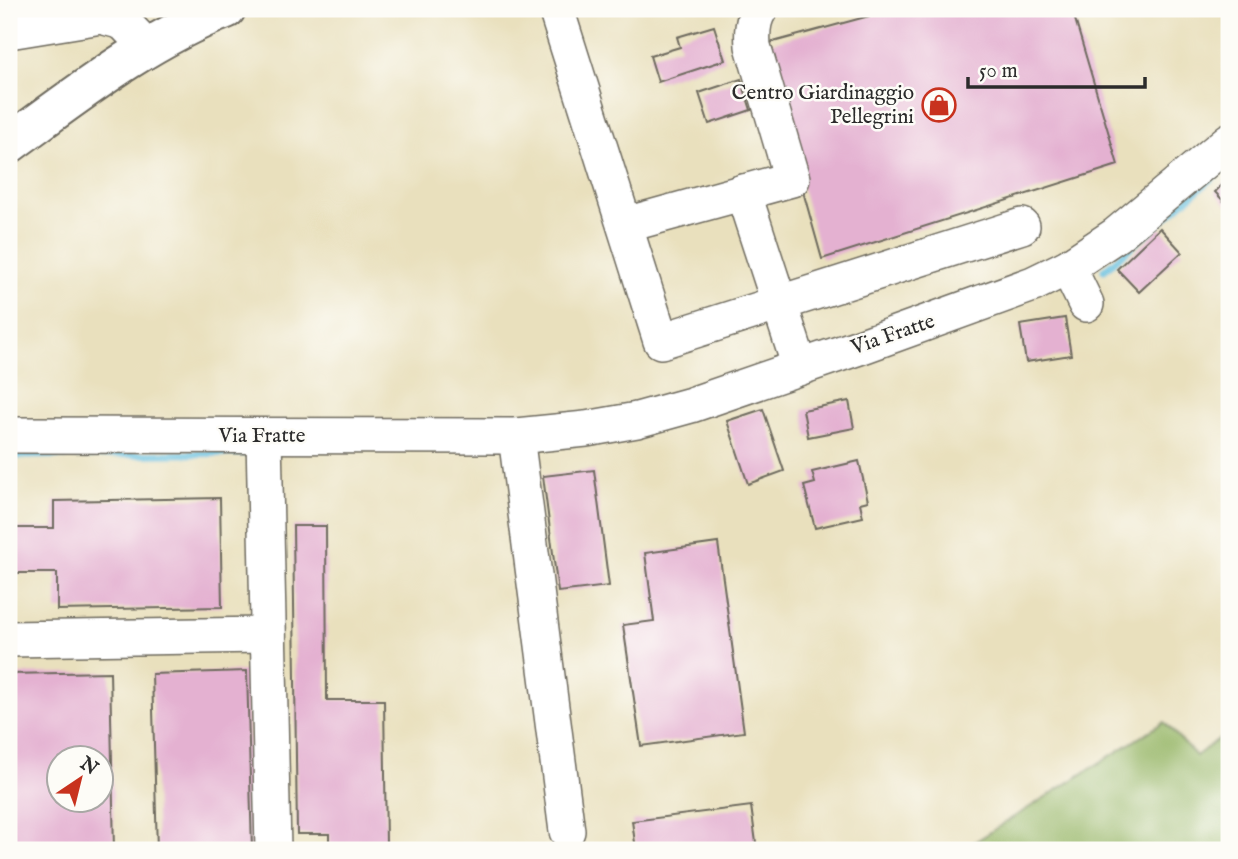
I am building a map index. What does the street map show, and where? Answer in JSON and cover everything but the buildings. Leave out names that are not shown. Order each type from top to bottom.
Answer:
[{"type":"main road","points":[[9,144],[147,47],[226,9]]},
{"type":"street","points":[[556,9],[661,341],[1022,226]]},
{"type":"street","points":[[625,225],[792,179],[753,46],[752,30],[760,9]]},
{"type":"street","points":[[9,31],[101,16],[123,22],[147,47]]},
{"type":"street","name":"Via Fratte","points":[[9,435],[516,436],[586,429],[637,420],[691,405],[1022,289],[1068,267],[1116,235],[1229,141]]},
{"type":"street","points":[[743,192],[800,367]]},
{"type":"street","points":[[1068,267],[1086,304]]},
{"type":"street","points":[[516,436],[567,831]]},
{"type":"street","points":[[264,437],[273,850]]},
{"type":"street","points":[[9,639],[268,635]]},
{"type":"green space","points":[[1164,722],[1196,756],[1229,731],[1229,850],[962,850]]},
{"type":"waterway","points":[[1104,270],[1226,166]]},
{"type":"waterway","points":[[9,456],[257,453]]},
{"type":"place","name":"Centro Giardinaggio Pellegrini","points":[[939,105]]}]
